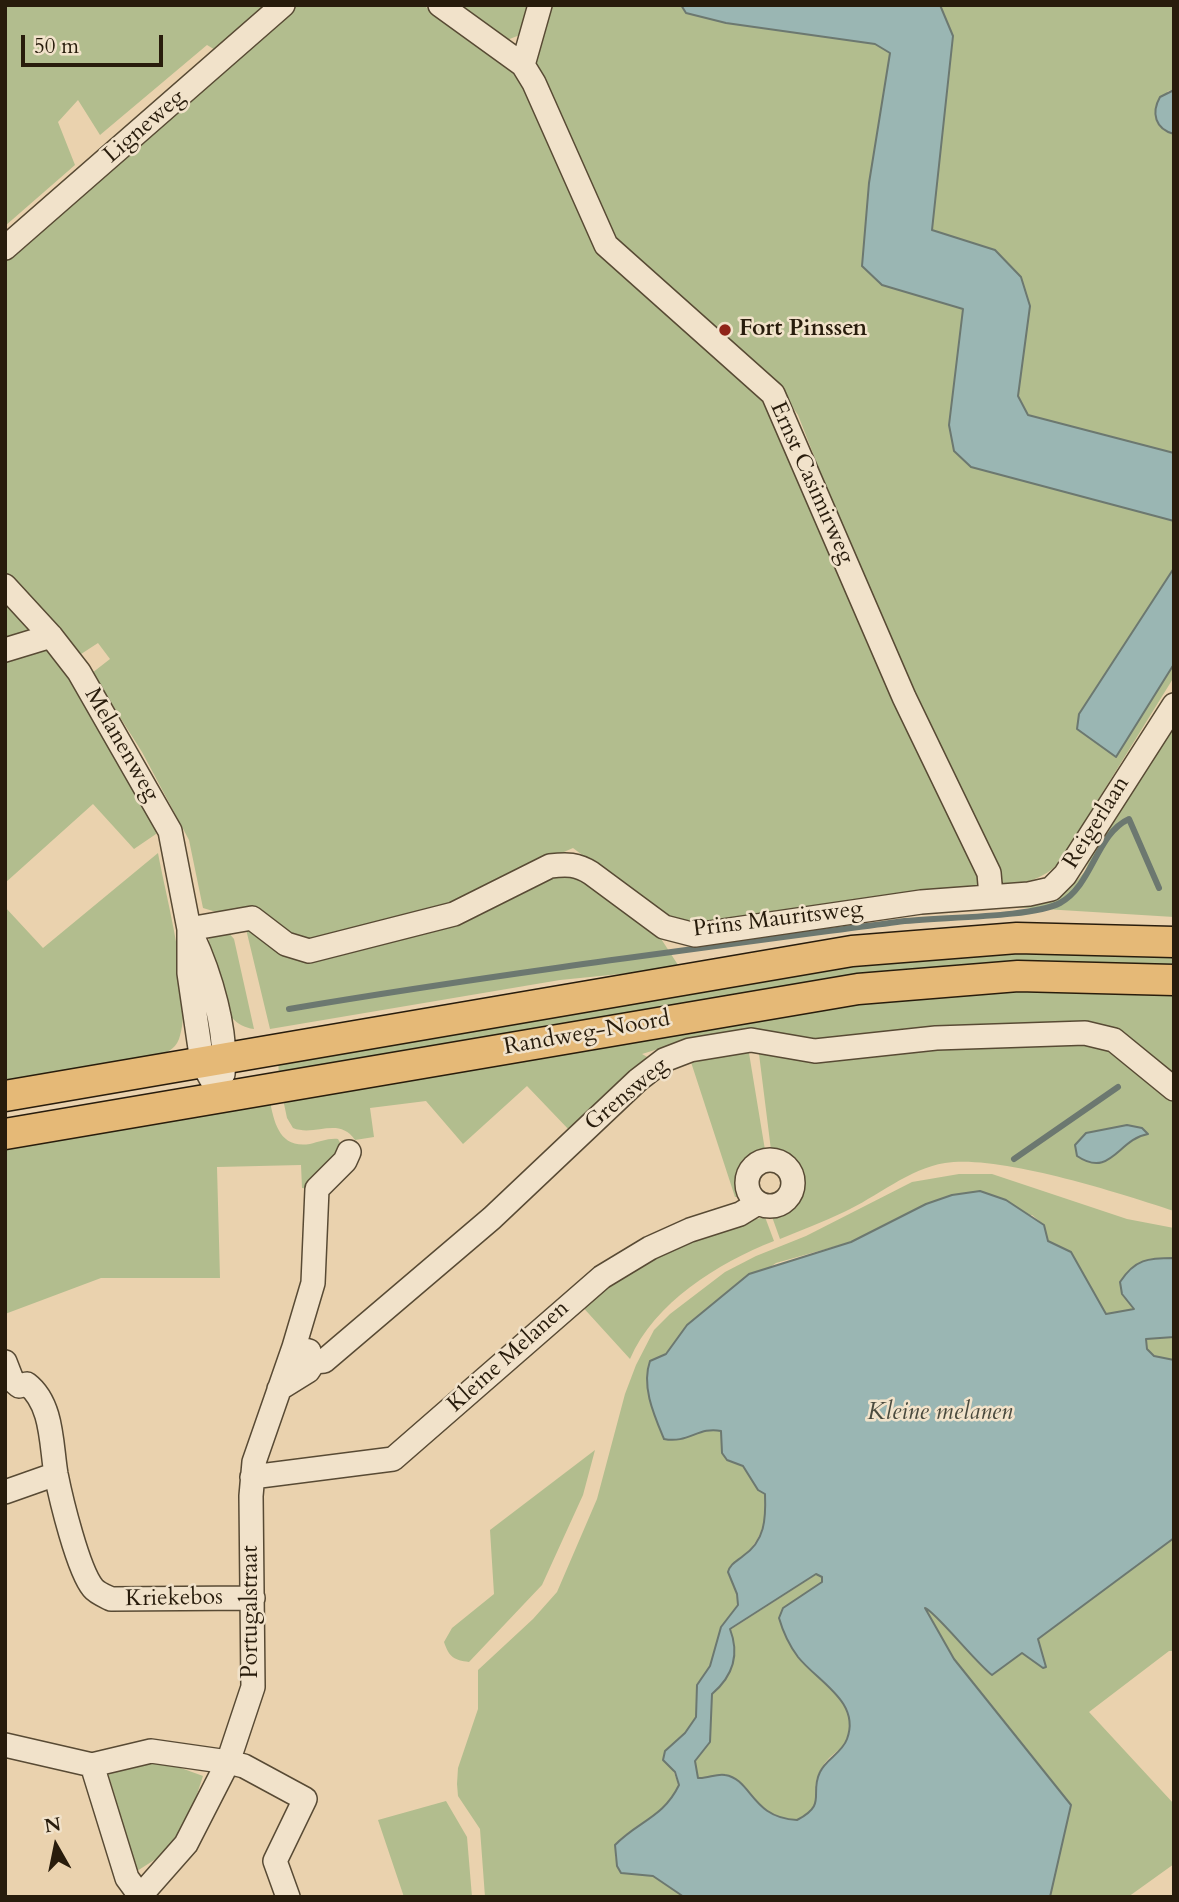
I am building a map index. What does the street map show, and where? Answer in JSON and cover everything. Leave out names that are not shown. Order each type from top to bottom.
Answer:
[{"type":"main road","name":"Randweg-Noord","points":[[5,1096],[852,951],[1017,938],[1174,942]]},
{"type":"main road","name":"Randweg-Noord","points":[[5,1134],[858,989],[1018,976],[1174,980]]},
{"type":"street","name":"Ligneweg","points":[[5,248],[283,5]]},
{"type":"street","name":"Ernst Casimirweg","points":[[440,5],[523,65],[534,83],[606,245],[773,394],[904,697],[989,873],[991,896]]},
{"type":"street","points":[[523,65],[540,5]]},
{"type":"street","name":"Melanenweg","points":[[5,586],[51,636],[79,672],[170,831],[189,929],[189,973],[214,1060],[221,1097]]},
{"type":"street","points":[[5,650],[51,636]]},
{"type":"street","name":"Reigerlaan","points":[[991,896],[1029,894],[1051,888],[1065,875],[1174,705]]},
{"type":"street","name":"Prins Mauritsweg","points":[[189,929],[252,918],[260,921],[286,944],[309,951],[454,914],[550,866],[566,864],[579,866],[591,873],[664,927],[695,936],[921,902],[991,896]]},
{"type":"street","name":"Grensweg","points":[[279,1389],[308,1371],[314,1362],[324,1361],[492,1218],[638,1080],[664,1060],[690,1050],[751,1040],[815,1051],[936,1038],[1085,1033],[1114,1040],[1174,1088]]},
{"type":"street","name":"Portugalstraat","points":[[141,1896],[186,1844],[228,1762],[253,1687],[254,1462],[313,1283],[317,1189],[345,1161],[349,1152]]},
{"type":"street","name":"Kleine Melanen","points":[[252,1477],[393,1460],[602,1277],[650,1248],[690,1230],[740,1214],[758,1203]]},
{"type":"street","points":[[294,1347],[304,1347],[313,1354],[314,1362]]},
{"type":"street","name":"Kriekebos","points":[[5,1362],[12,1380],[19,1386],[27,1384],[37,1392],[54,1440],[56,1474],[82,1569],[93,1589],[111,1599],[253,1598]]},
{"type":"street","points":[[5,1492],[56,1474]]},
{"type":"street","points":[[5,1745],[92,1766],[151,1751],[244,1766],[305,1799],[275,1861],[288,1897]]},
{"type":"street","points":[[92,1766],[127,1878],[141,1896]]},
{"type":"green space","points":[[5,5],[274,5],[222,54],[207,45],[100,135],[78,100],[58,122],[75,165],[5,226]]},
{"type":"green space","points":[[293,5],[423,5],[522,77],[603,250],[768,404],[868,646],[981,876],[975,890],[699,927],[666,918],[573,848],[420,915],[319,943],[203,908],[189,840],[142,752],[92,673],[110,659],[98,643],[78,656],[5,575],[5,255]]},
{"type":"green space","points":[[449,5],[532,5],[525,33],[507,40]]},
{"type":"green space","points":[[546,5],[681,5],[686,13],[875,44],[890,53],[869,183],[862,266],[883,285],[964,309],[949,425],[971,467],[1174,521],[1174,568],[1079,714],[1116,756],[1174,664],[1174,677],[1059,863],[1047,873],[1027,882],[1004,886],[834,530],[816,461],[798,415],[778,387],[610,241],[532,62]]},
{"type":"green space","points":[[940,5],[1174,5],[1174,90],[1168,91],[1155,116],[1159,125],[1174,134],[1174,453],[1028,415],[1018,396],[1030,306],[932,230],[953,36]]},
{"type":"green space","points":[[5,595],[36,628],[5,645]]},
{"type":"green space","points":[[50,646],[77,684],[155,820],[156,834],[134,849],[93,804],[5,883],[5,655]]},
{"type":"green space","points":[[1174,709],[1174,917],[1012,907],[1053,898],[1077,881],[1085,871],[1112,803]]},
{"type":"green space","points":[[158,853],[181,975],[183,1022],[177,1043],[169,1051],[155,1058],[5,1083],[5,907],[43,948]]},
{"type":"green space","points":[[552,873],[573,873],[656,931],[680,968],[560,980],[270,1029],[246,929],[251,928],[294,956]]},
{"type":"green space","points":[[228,932],[234,939],[254,1029],[232,1018],[225,1008],[216,983],[208,944],[210,935]]},
{"type":"green space","points":[[1019,949],[1174,953],[1174,969],[1017,964],[279,1076],[278,1059],[854,961]]},
{"type":"green space","points":[[992,988],[1174,992],[1174,1079],[1115,1034],[831,1045],[705,1041],[700,1036],[642,1054],[649,1058],[571,1132],[527,1086],[463,1144],[426,1101],[370,1108],[374,1137],[355,1140],[342,1129],[293,1128],[287,1118],[283,1099],[800,1009]]},
{"type":"green space","points":[[1101,1042],[1174,1097],[1174,1211],[1027,1169],[996,1164],[945,1163],[918,1171],[844,1212],[780,1239],[771,1214],[790,1206],[801,1185],[798,1172],[789,1157],[771,1150],[758,1046]]},
{"type":"green space","points":[[748,1047],[765,1150],[746,1162],[740,1174],[741,1196],[735,1197],[689,1056]]},
{"type":"green space","points":[[270,1101],[277,1126],[285,1138],[300,1144],[338,1139],[344,1150],[313,1189],[302,1188],[301,1165],[217,1167],[220,1278],[101,1278],[5,1314],[5,1147]]},
{"type":"green space","points":[[959,1174],[992,1174],[1127,1219],[1174,1228],[1174,1258],[1148,1259],[1122,1294],[1135,1309],[1105,1315],[1071,1252],[1048,1241],[1044,1225],[1032,1215],[883,1228],[851,1242],[776,1263],[687,1325],[666,1354],[650,1361],[653,1401],[664,1439],[680,1439],[706,1431],[721,1431],[722,1453],[743,1466],[758,1490],[765,1494],[765,1506],[759,1536],[748,1552],[730,1566],[730,1577],[738,1605],[721,1627],[710,1666],[697,1685],[696,1717],[685,1733],[665,1751],[679,1785],[663,1811],[625,1835],[615,1856],[621,1873],[653,1876],[684,1897],[485,1897],[480,1829],[458,1796],[457,1784],[458,1768],[478,1709],[478,1670],[533,1619],[557,1592],[597,1499],[625,1394],[654,1330],[670,1314],[725,1272],[756,1256],[806,1236],[912,1182]]},
{"type":"green space","points":[[765,1217],[774,1241],[731,1261],[690,1287],[655,1320],[630,1359],[579,1303],[658,1252],[733,1224]]},
{"type":"green space","points":[[1174,1337],[1174,1360],[1154,1356],[1147,1349],[1146,1338]]},
{"type":"green space","points":[[595,1450],[583,1495],[542,1585],[469,1662],[453,1657],[444,1642],[452,1628],[494,1594],[490,1530]]},
{"type":"green space","points":[[1174,1538],[1174,1651],[1169,1651],[1089,1712],[1174,1804],[1174,1864],[1128,1897],[1050,1897],[1071,1805],[954,1659],[925,1608],[938,1618],[991,1675],[1022,1653],[1046,1667],[1038,1639]]},
{"type":"green space","points":[[817,1574],[822,1577],[822,1582],[783,1608],[849,1711],[850,1725],[846,1742],[820,1771],[812,1809],[797,1820],[770,1813],[734,1778],[722,1775],[698,1778],[694,1761],[710,1742],[712,1694],[721,1686],[733,1637],[730,1630]]},
{"type":"green space","points":[[159,1760],[203,1776],[181,1843],[137,1871],[108,1773]]},
{"type":"green space","points":[[446,1801],[467,1837],[472,1897],[404,1897],[378,1820]]},
{"type":"water","points":[[681,5],[940,5],[953,36],[932,230],[995,250],[1021,277],[1030,306],[1018,396],[1028,415],[1174,453],[1174,521],[971,467],[954,451],[949,425],[963,309],[882,285],[862,266],[869,183],[890,53],[875,44],[726,23],[686,13]]},
{"type":"water","points":[[1174,90],[1174,134],[1159,124],[1155,114],[1160,97]]},
{"type":"water","points":[[1174,568],[1174,664],[1116,757],[1077,729],[1079,714]]},
{"type":"water","points":[[1127,1125],[1142,1128],[1148,1134],[1138,1137],[1114,1156],[1098,1163],[1077,1156],[1075,1145],[1086,1133]]},
{"type":"water","name":"Kleine melanen","points":[[980,1191],[1006,1200],[1044,1225],[1048,1241],[1071,1252],[1106,1314],[1134,1309],[1122,1294],[1120,1282],[1137,1264],[1174,1258],[1174,1337],[1146,1339],[1147,1349],[1154,1356],[1174,1360],[1174,1538],[1038,1639],[1046,1667],[1043,1668],[1022,1653],[992,1675],[925,1608],[954,1659],[1071,1805],[1050,1897],[684,1897],[653,1876],[621,1873],[617,1866],[615,1845],[658,1812],[679,1785],[675,1772],[663,1760],[665,1751],[685,1733],[696,1717],[697,1685],[710,1666],[721,1627],[738,1605],[737,1594],[728,1572],[756,1543],[763,1529],[765,1512],[765,1494],[758,1490],[743,1466],[727,1460],[722,1453],[721,1431],[706,1431],[680,1439],[664,1439],[648,1390],[650,1361],[666,1354],[687,1325],[749,1274],[851,1242],[926,1204],[952,1195]],"holes":[[[816,1574],[822,1577],[822,1582],[783,1608],[779,1618],[798,1657],[843,1703],[850,1726],[845,1744],[820,1772],[812,1809],[797,1820],[782,1818],[761,1806],[734,1778],[722,1775],[698,1778],[695,1761],[710,1742],[712,1694],[725,1680],[732,1665],[734,1648],[730,1629]]]},
{"type":"waterway","points":[[289,1009],[745,942],[897,922],[1028,912],[1047,908],[1071,895],[1109,836],[1129,819],[1159,888]]},
{"type":"waterway","points":[[1014,1159],[1118,1087]]},
{"type":"place","name":"Fort Pinssen","points":[[725,330]]}]
